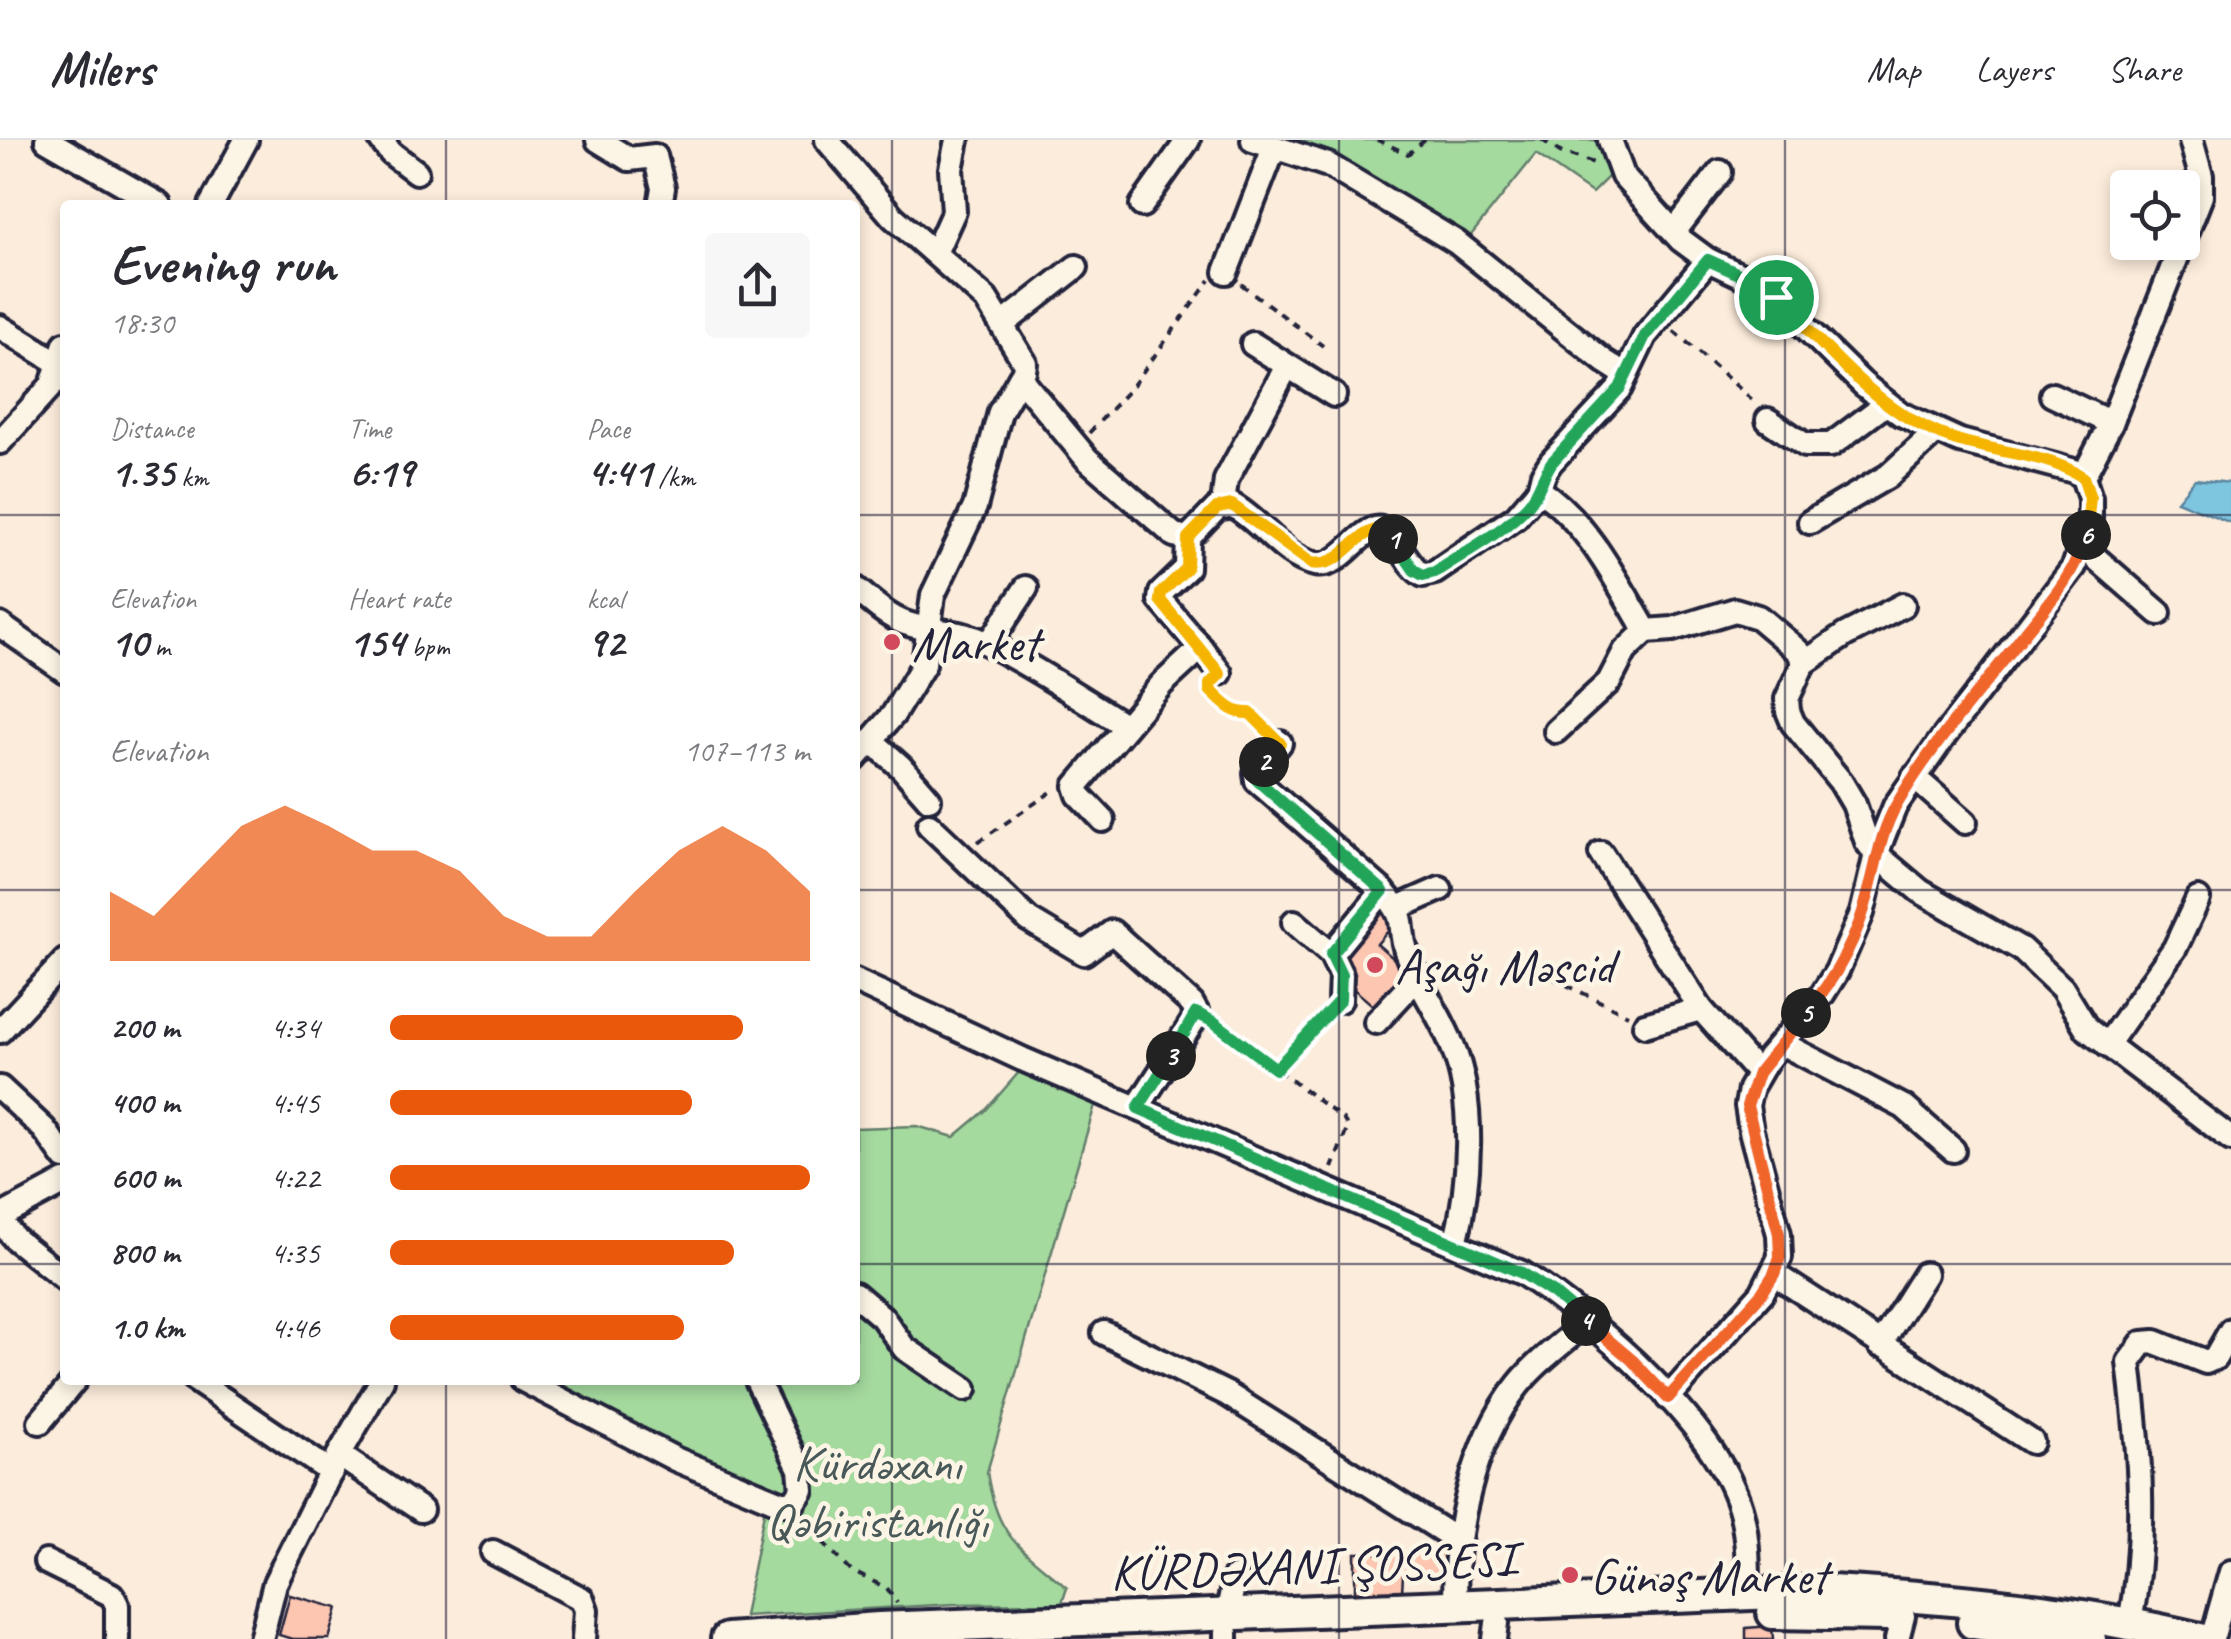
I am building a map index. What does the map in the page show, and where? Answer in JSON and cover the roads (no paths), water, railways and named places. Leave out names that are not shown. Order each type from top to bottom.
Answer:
[{"type":"main road","points":[[727,1639],[886,1631],[1496,1631],[1830,1591],[1906,1595],[2130,1624],[2200,1639]]},
{"type":"main road","points":[[1076,1639],[1226,1629],[1455,1606],[1748,1603],[1900,1627],[2090,1639]]},
{"type":"street","points":[[214,200],[246,140]]},
{"type":"street","points":[[381,140],[416,172]]},
{"type":"street","points":[[598,140],[628,160],[651,148],[663,188],[661,200]]},
{"type":"street","points":[[827,140],[893,217],[973,284],[1003,324],[1025,363],[1000,412],[982,486],[942,572],[929,612],[928,648],[915,682],[860,754]]},
{"type":"street","points":[[935,254],[954,211],[951,169],[956,140]]},
{"type":"street","points":[[1142,205],[1188,140]]},
{"type":"street","points":[[1610,140],[1619,168],[1633,190],[1674,232],[1708,260],[1762,286],[1886,403],[1936,432],[2083,477]]},
{"type":"street","points":[[1668,1398],[1762,1293],[1780,1257],[1779,1234],[1747,1106],[1758,1073],[1822,995],[1850,946],[1869,894],[1876,854],[1895,806],[2057,593],[2083,547],[2090,498],[2083,477],[2111,424],[2200,196],[2201,176],[2192,140]]},
{"type":"street","points":[[60,143],[152,200]]},
{"type":"street","points":[[1226,272],[1264,144],[1328,165],[1456,242],[1604,362],[1626,375]]},
{"type":"street","points":[[1674,232],[1720,172]]},
{"type":"street","points":[[1223,505],[1238,509],[1298,556],[1321,565],[1334,561],[1372,530],[1382,529],[1414,570],[1423,575],[1435,572],[1516,517],[1539,490],[1543,474],[1552,462],[1610,400],[1635,351],[1708,260]]},
{"type":"street","points":[[1003,324],[1076,267]]},
{"type":"street","points":[[0,326],[60,353]]},
{"type":"street","points":[[1253,344],[1334,396]]},
{"type":"street","points":[[0,442],[52,385],[60,362]]},
{"type":"street","points":[[1220,674],[1160,600],[1161,593],[1187,568],[1188,538],[1223,505],[1226,480],[1286,368]]},
{"type":"street","points":[[1020,378],[1074,446],[1164,528],[1188,538]]},
{"type":"street","points":[[2052,395],[2111,424]]},
{"type":"street","points":[[1768,420],[1805,445],[1831,446],[1886,403]]},
{"type":"street","points":[[1810,522],[1888,476],[1936,432]]},
{"type":"street","points":[[1539,490],[1564,509],[1646,631]]},
{"type":"street","points":[[2083,547],[2159,613]]},
{"type":"street","points":[[989,644],[1026,588]]},
{"type":"street","points":[[860,592],[904,623],[928,630],[954,630],[989,644],[1126,726]]},
{"type":"street","points":[[1904,604],[1845,635],[1802,664],[1787,699],[1793,722],[1841,782],[1876,854],[1920,891],[2021,949],[2062,988],[2087,1028],[2231,1140]]},
{"type":"street","points":[[1556,731],[1609,682],[1624,651],[1646,631],[1672,629],[1734,610],[1748,611],[1790,644],[1800,654],[1802,664]]},
{"type":"street","points":[[0,624],[60,661]]},
{"type":"street","points":[[1104,820],[1076,786],[1162,684],[1201,648]]},
{"type":"street","points":[[873,742],[929,799]]},
{"type":"street","points":[[1280,743],[1256,773],[1257,780],[1390,900],[1403,917],[1408,957],[1454,1048],[1463,1086],[1467,1188],[1455,1244]]},
{"type":"street","points":[[1914,777],[1965,822]]},
{"type":"street","points":[[929,826],[1028,920],[1080,952],[1089,951],[1112,932],[1192,1004],[1196,1013],[1138,1108]]},
{"type":"street","points":[[1601,853],[1702,1009],[1758,1073]]},
{"type":"street","points":[[1331,954],[1390,900],[1440,890]]},
{"type":"street","points":[[2107,1045],[2176,948],[2198,899]]},
{"type":"street","points":[[1294,922],[1331,954],[1341,975],[1340,1000]]},
{"type":"street","points":[[0,1031],[60,965]]},
{"type":"street","points":[[1376,1022],[1419,976]]},
{"type":"street","points":[[860,982],[1022,1059],[1522,1273],[1553,1293],[1632,1360],[1704,1442],[1734,1492],[1745,1530],[1748,1603]]},
{"type":"street","points":[[1645,1025],[1702,1009]]},
{"type":"street","points":[[1781,1043],[1904,1107],[1953,1150]]},
{"type":"street","points":[[0,1088],[44,1128],[60,1151]]},
{"type":"street","points":[[60,1185],[0,1218],[15,1240],[60,1275]]},
{"type":"street","points":[[1774,1274],[2032,1442]]},
{"type":"street","points":[[1880,1345],[1925,1274]]},
{"type":"street","points":[[860,1298],[882,1317],[904,1348],[966,1388]]},
{"type":"street","points":[[1455,1606],[1457,1540],[1490,1425],[1520,1382],[1587,1322]]},
{"type":"street","points":[[2130,1624],[2138,1579],[2142,1508],[2141,1460],[2129,1362],[2143,1343],[2155,1342],[2206,1362],[2214,1358],[2231,1330]]},
{"type":"street","points":[[1104,1333],[1228,1394],[1457,1540]]},
{"type":"street","points":[[40,1422],[72,1385]]},
{"type":"street","points":[[203,1385],[421,1510]]},
{"type":"street","points":[[261,1639],[275,1583],[379,1385]]},
{"type":"street","points":[[532,1385],[674,1460],[781,1502],[793,1503],[802,1490],[800,1469],[759,1385]]},
{"type":"street","points":[[493,1552],[582,1599],[586,1610],[584,1639]]},
{"type":"street","points":[[46,1562],[112,1595],[118,1604],[117,1639]]},
{"type":"street","points":[[2212,1639],[2231,1572]]},
{"type":"street","points":[[1226,1629],[1235,1577]]},
{"type":"water","points":[[2195,479],[2231,483],[2231,523],[2177,501]]},
{"type":"place","name":"Market","points":[[892,642]]},
{"type":"place","name":"Aşağı Məscid","points":[[1375,965]]},
{"type":"place","name":"Günəş Market","points":[[1570,1575]]},
{"type":"park label","name":"Kürdəxanı Qəbiristanlığı","points":[[877,1491]]}]
